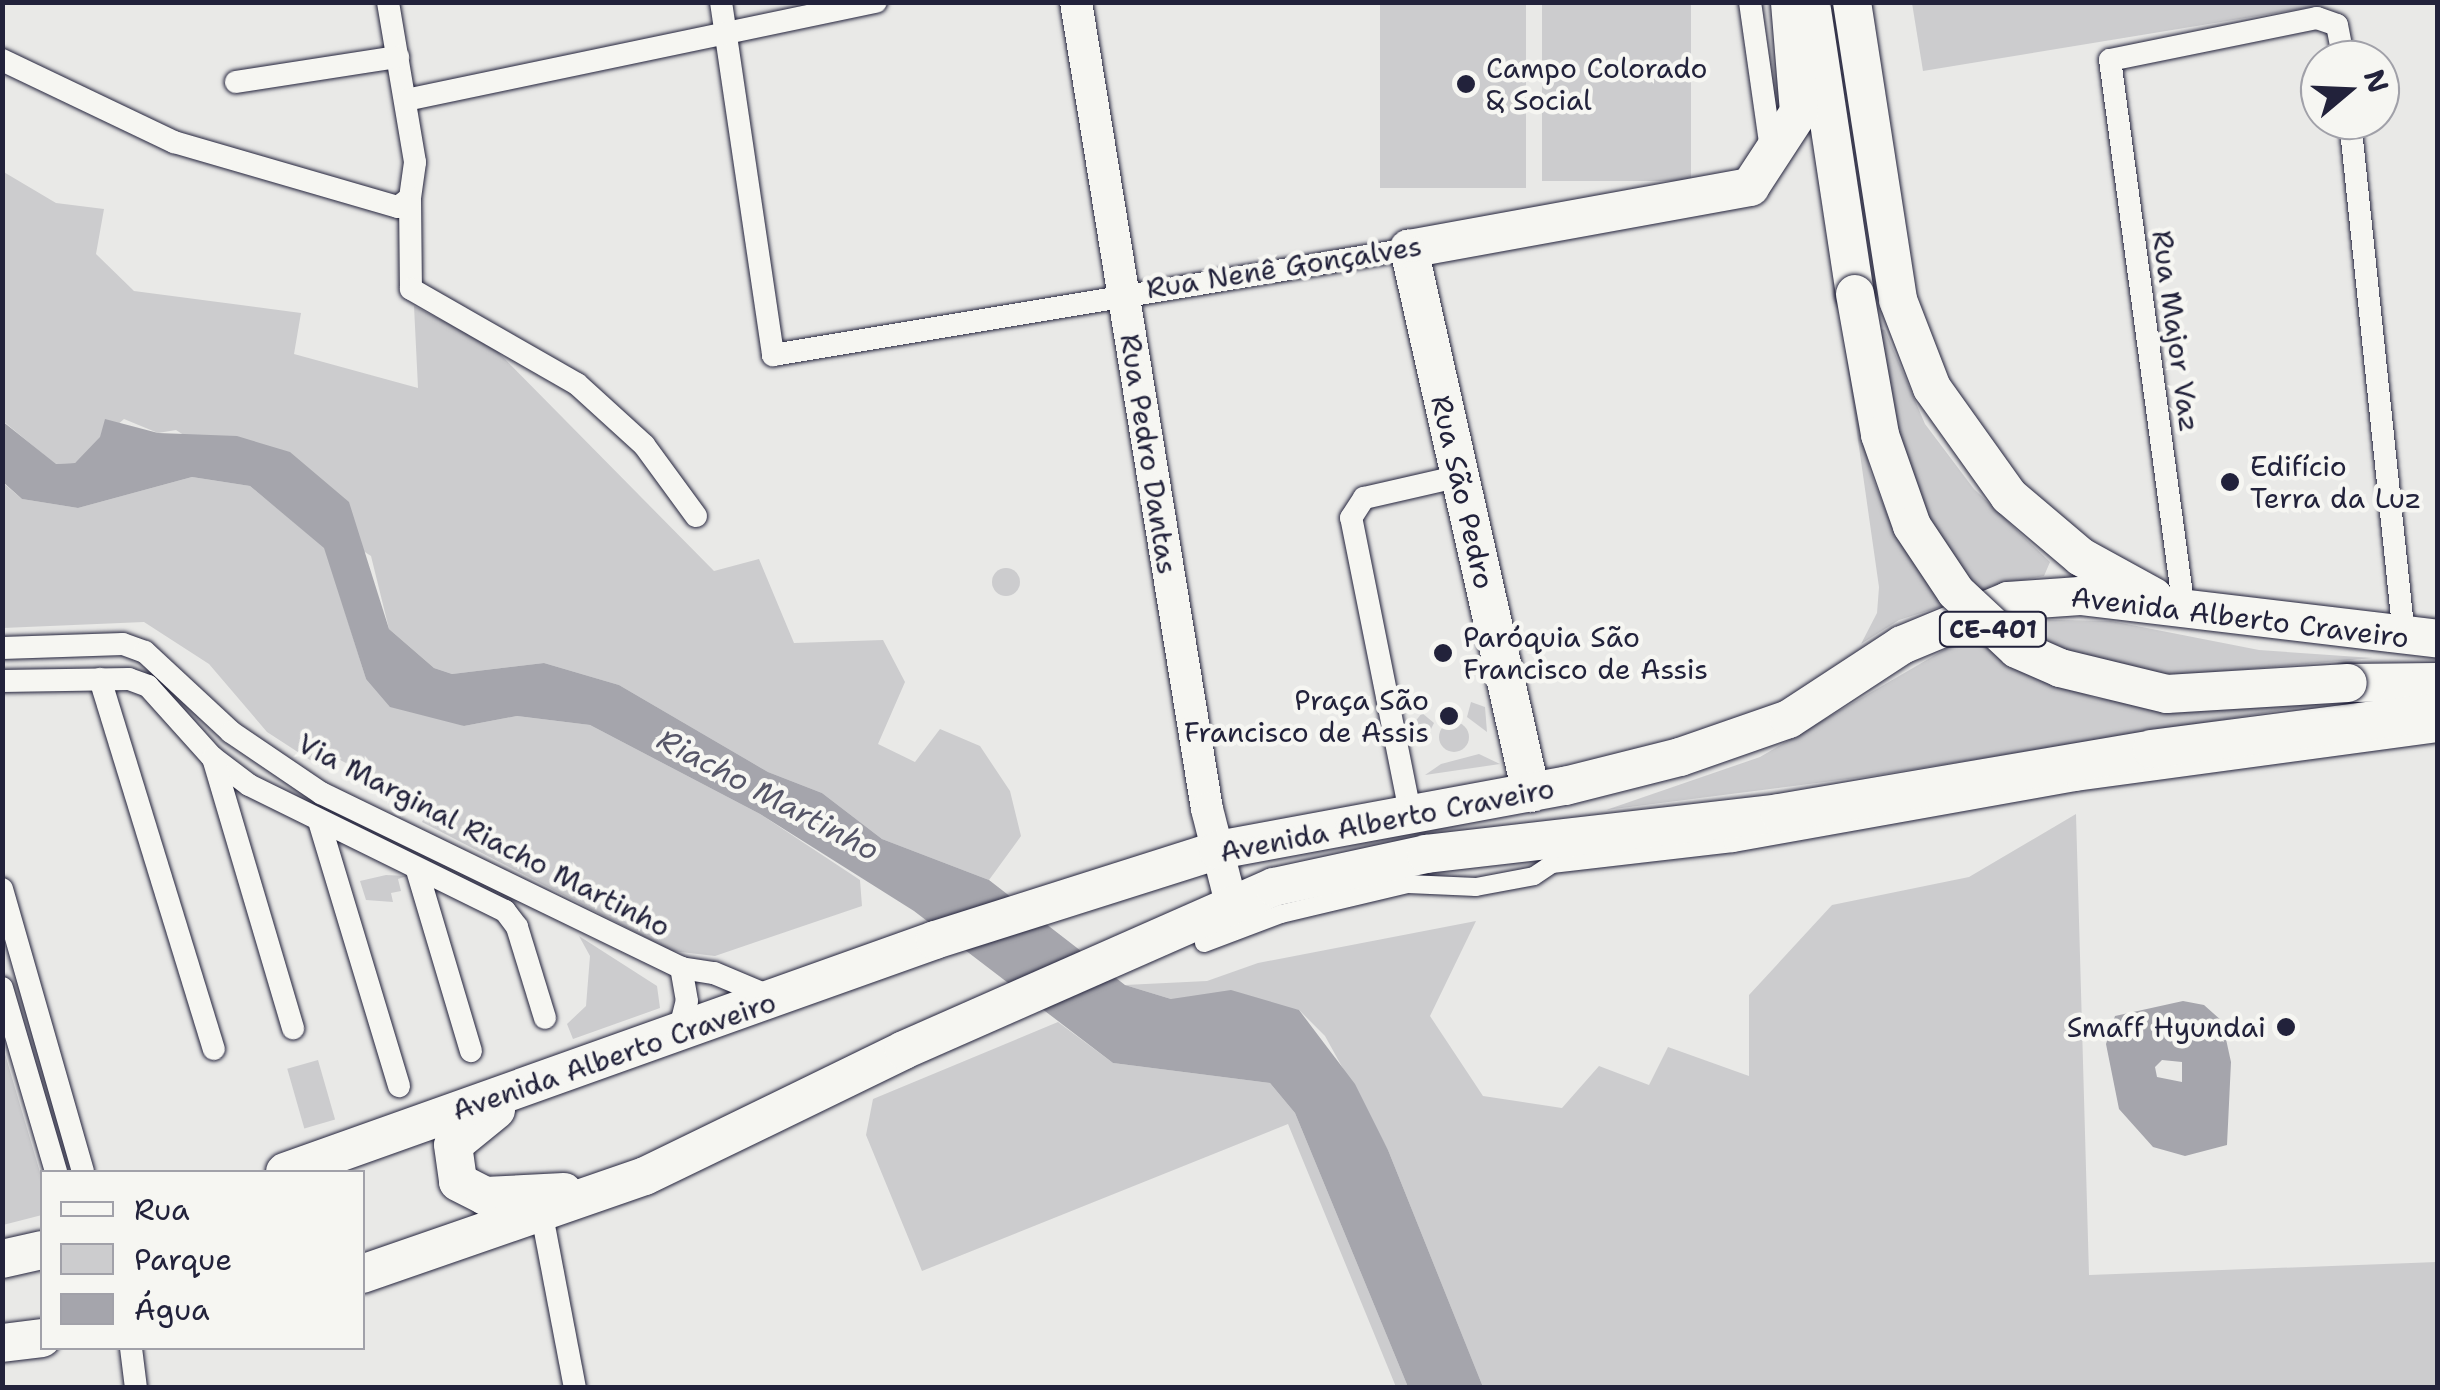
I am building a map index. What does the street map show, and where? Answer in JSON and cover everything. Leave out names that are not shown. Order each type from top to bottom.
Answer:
[{"type":"main road","name":"Rua Pedro Dantas","points":[[1076,2],[1218,850],[1231,903]]},
{"type":"main road","name":"Rua Nenê Gonçalves","points":[[1409,249],[1737,194],[1760,180],[1771,149],[1800,104],[1790,2]]},
{"type":"main road","name":"CE-401","points":[[1810,2],[1854,294],[1880,435],[1912,526],[1956,592],[2017,649],[2060,668],[2166,694],[2348,682],[2438,682]]},
{"type":"main road","points":[[1852,2],[1898,300],[1932,388],[2009,496],[2081,556],[2184,610]]},
{"type":"main road","name":"Rua São Pedro","points":[[1409,249],[1531,793]]},
{"type":"main road","name":"Avenida Alberto Craveiro","points":[[291,1170],[934,940],[1218,850],[1531,793],[1680,757],[1790,719],[1902,645],[1992,605],[2032,596],[2080,596],[2421,638]]},
{"type":"main road","name":"Avenida Alberto Craveiro","points":[[365,1273],[618,1187],[1231,903],[1353,866],[1779,813],[2152,749],[2438,712]]},
{"type":"main road","points":[[564,1073],[464,1131],[450,1152],[454,1175],[470,1191],[492,1197],[618,1187]]},
{"type":"main road","points":[[2,1259],[40,1250]]},
{"type":"main road","points":[[2,1343],[40,1338]]},
{"type":"street","points":[[388,2],[414,162],[410,198],[411,289],[577,384],[644,446],[696,516]]},
{"type":"street","points":[[721,2],[726,39]]},
{"type":"street","points":[[406,100],[726,39],[876,2]]},
{"type":"street","points":[[1750,2],[1771,149]]},
{"type":"street","name":"Rua Major Vaz","points":[[2184,610],[2110,60],[2332,20],[2338,40]]},
{"type":"street","name":"Rua Nenê Gonçalves","points":[[726,39],[772,355],[1124,292],[1409,249]]},
{"type":"street","points":[[236,82],[398,57]]},
{"type":"street","points":[[2,60],[226,161],[381,206],[398,207],[410,198]]},
{"type":"street","points":[[2353,140],[2421,638]]},
{"type":"street","points":[[1410,812],[1353,508],[1364,498],[1460,476]]},
{"type":"street","name":"Via Marginal Riacho Martinho","points":[[2,648],[123,644],[145,652],[262,755],[321,793],[681,968],[714,974],[777,999]]},
{"type":"street","points":[[2,681],[100,679],[148,686],[212,757],[319,821],[513,919],[546,1018]]},
{"type":"street","points":[[100,679],[214,1049]]},
{"type":"street","points":[[1204,942],[1281,914],[1408,884],[1476,887],[1534,876],[1552,864],[1734,843],[2076,782],[2438,733]]},
{"type":"street","points":[[212,757],[293,1028]]},
{"type":"street","points":[[319,821],[399,1086]]},
{"type":"street","points":[[376,850],[387,823]]},
{"type":"street","points":[[416,870],[471,1051]]},
{"type":"street","points":[[2,889],[82,1170]]},
{"type":"street","name":"Via Marginal Riacho Martinho","points":[[679,1032],[687,1001],[681,968]]},
{"type":"street","points":[[2,988],[55,1170]]},
{"type":"street","points":[[542,1216],[575,1388]]},
{"type":"street","points":[[132,1350],[136,1388]]},
{"type":"green space","points":[[1913,2],[2337,3],[1923,71]]},
{"type":"green space","name":"Campo Colorado & Social","points":[[1380,3],[1526,3],[1526,188],[1380,188]]},
{"type":"green space","name":"Campo Colorado & Social","points":[[1542,3],[1691,3],[1691,181],[1542,181]]},
{"type":"green space","points":[[2,171],[56,203],[104,209],[96,254],[134,291],[301,313],[294,354],[418,388],[414,306],[492,346],[714,571],[759,559],[794,643],[883,640],[905,682],[878,744],[915,762],[940,729],[980,746],[1010,791],[1021,836],[989,880],[882,839],[822,793],[768,772],[619,685],[544,663],[452,674],[434,668],[389,629],[371,556],[176,430],[158,433],[124,419],[75,463],[55,464],[3,421]]},
{"type":"green space","points":[[1875,328],[1885,330],[1925,424],[1974,489],[2050,562],[2044,576],[1991,586],[1980,600],[1909,487]]},
{"type":"green space","points":[[1843,335],[1870,471],[1896,537],[1943,606],[1899,620],[1861,644],[1877,613],[1879,587]]},
{"type":"green space","points":[[192,477],[250,486],[325,548],[366,679],[464,726],[517,716],[590,725],[760,814],[860,880],[862,906],[715,956],[672,951],[422,822],[430,805],[332,756],[324,769],[267,732],[209,664],[144,622],[3,628],[2,482],[22,499],[78,508]]},
{"type":"green space","points":[[1006,568],[1016,572],[1020,582],[1016,592],[1006,596],[996,592],[992,582],[996,572]]},
{"type":"green space","points":[[2010,619],[2111,621],[2259,650],[2373,658],[2169,676],[2115,670],[2029,636]]},
{"type":"green space","points":[[1973,633],[2047,679],[2095,698],[2162,707],[2384,694],[1871,776],[1606,810],[1760,757]]},
{"type":"green space","points":[[1471,702],[1485,707],[1487,732],[1467,717]]},
{"type":"green space","points":[[1422,713],[1434,723],[1422,747],[1414,723]]},
{"type":"green space","points":[[1454,722],[1468,731],[1469,737],[1460,751],[1454,752],[1440,743],[1439,737],[1448,723]]},
{"type":"green space","points":[[1479,754],[1500,764],[1425,775],[1441,764]]},
{"type":"green space","points":[[2076,814],[2089,1275],[2437,1262],[2437,1387],[1483,1387],[1388,1150],[1325,1036],[1299,1010],[1171,999],[1125,985],[1207,981],[1258,963],[1476,921],[1430,1016],[1483,1096],[1562,1108],[1599,1066],[1649,1085],[1668,1047],[1749,1076],[1749,995],[1832,905],[1969,877]]},
{"type":"green space","points":[[386,875],[407,876],[398,879],[401,891],[391,893],[393,902],[366,900],[360,881]]},
{"type":"green space","points":[[579,936],[657,986],[660,1008],[573,1039],[567,1024],[586,1006],[590,956]]},
{"type":"green space","points":[[1058,1022],[1113,1063],[1270,1083],[1295,1113],[1408,1387],[1396,1387],[1288,1124],[922,1271],[866,1135],[873,1099]]},
{"type":"green space","points":[[2,1044],[40,1172],[40,1216],[3,1225]]},
{"type":"green space","points":[[318,1060],[335,1120],[304,1128],[287,1069]]},
{"type":"water","name":"Riacho Martinho","points":[[105,419],[158,433],[237,436],[290,452],[349,502],[389,629],[434,668],[452,674],[544,663],[619,685],[768,772],[822,793],[882,839],[989,880],[1125,985],[1171,999],[1231,990],[1299,1010],[1355,1084],[1388,1150],[1483,1387],[1408,1387],[1295,1113],[1270,1083],[1113,1063],[914,911],[760,814],[590,725],[517,716],[464,726],[390,707],[366,679],[324,548],[250,486],[192,477],[78,508],[22,499],[3,482],[2,421],[56,464],[75,463],[100,437]]},
{"type":"water","points":[[2183,1001],[2204,1005],[2222,1021],[2231,1062],[2227,1145],[2185,1156],[2153,1147],[2119,1109],[2106,1044],[2115,1016]],"holes":[[[2162,1060],[2182,1062],[2182,1082],[2157,1077],[2155,1067]]]},
{"type":"place","name":"Campo Colorado & Social","points":[[1466,84]]},
{"type":"place","name":"Edifício Terra da Luz","points":[[2230,482]]},
{"type":"place","name":"Paróquia São Francisco de Assis","points":[[1443,653]]},
{"type":"place","name":"Praça São Francisco de Assis","points":[[1449,716]]},
{"type":"place","name":"Smaff Hyundai","points":[[2286,1027]]}]
